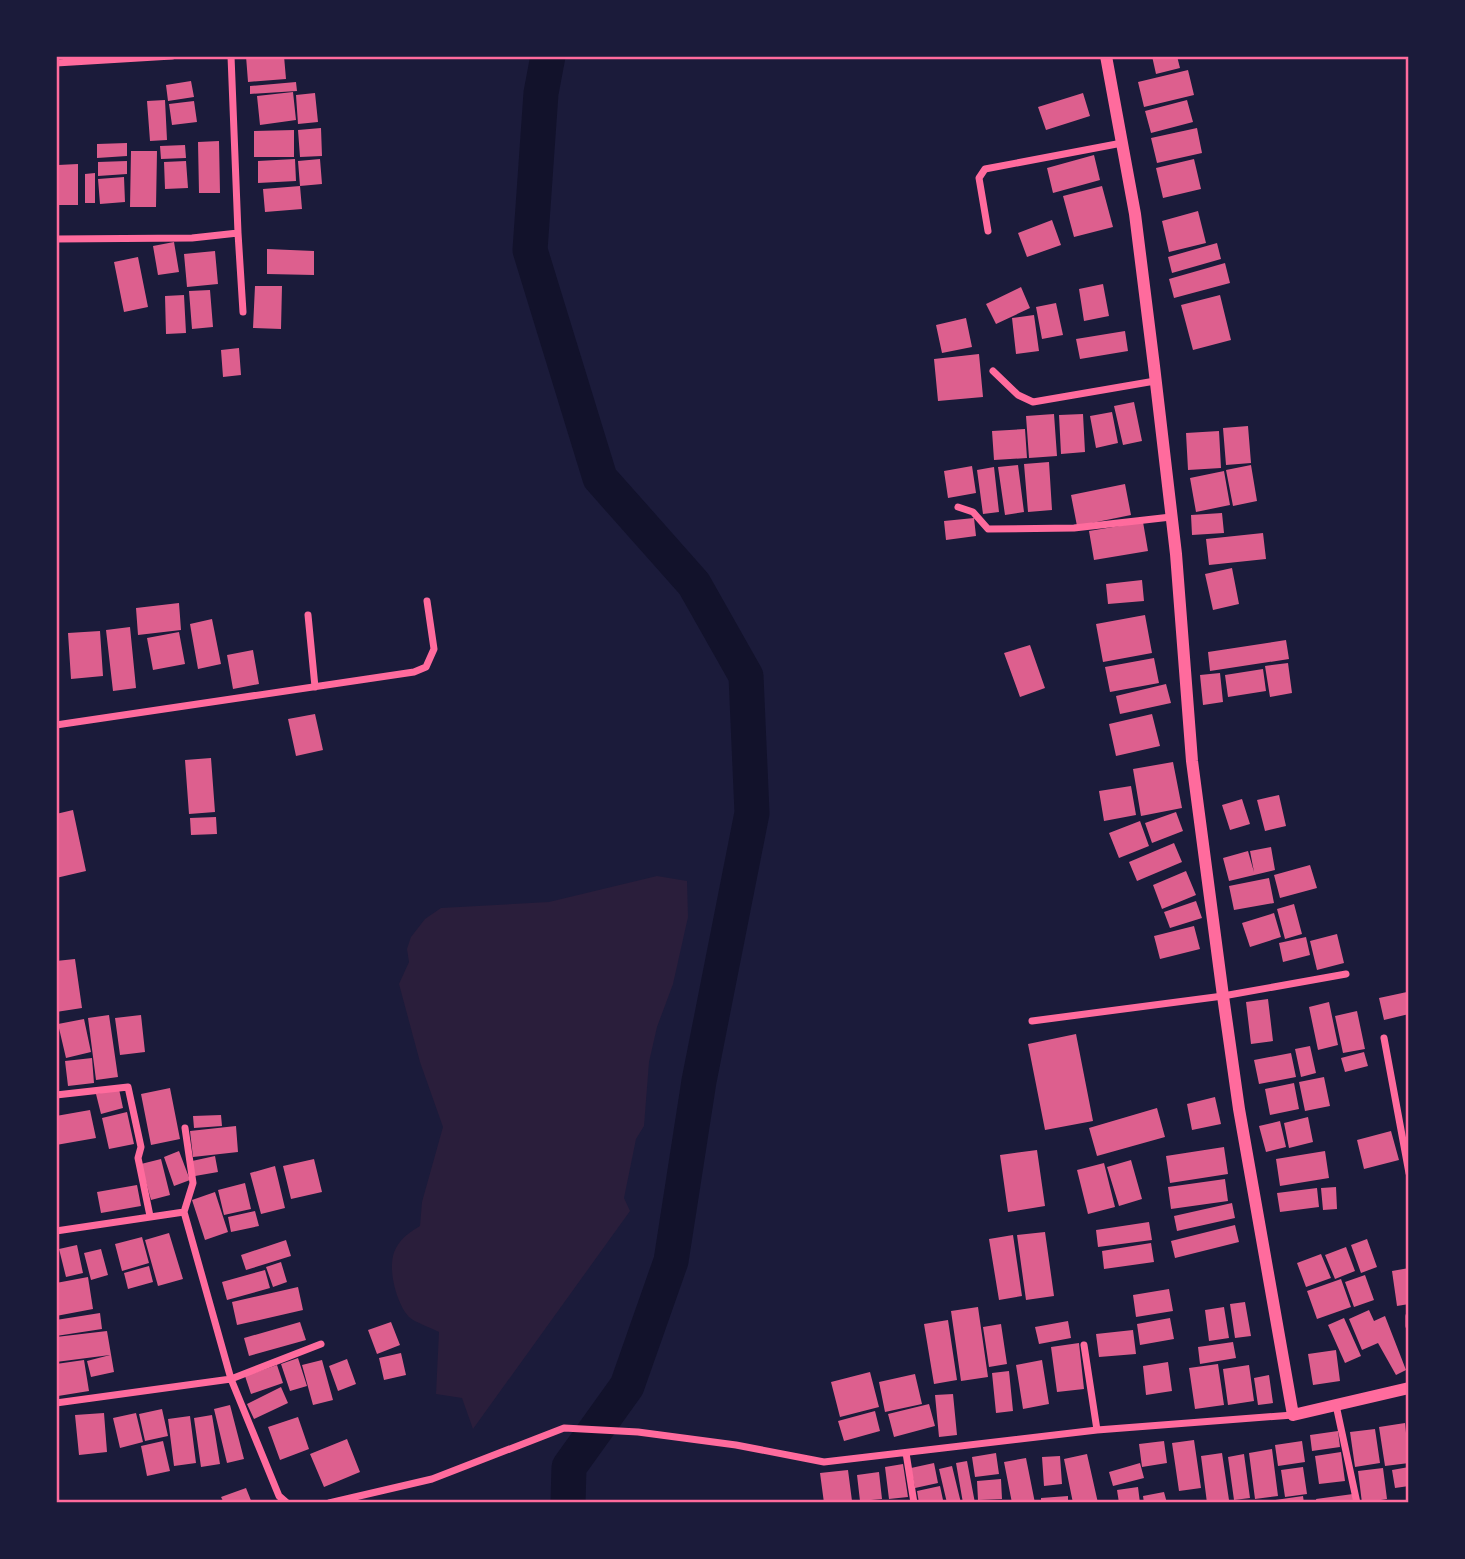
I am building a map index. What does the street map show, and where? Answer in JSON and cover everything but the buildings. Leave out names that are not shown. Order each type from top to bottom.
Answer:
[{"type":"street","points":[[56,63],[172,56]]},
{"type":"street","points":[[231,56],[243,312]]},
{"type":"street","points":[[1106,56],[1135,214],[1171,517],[1192,761],[1223,996],[1239,1109],[1293,1415]]},
{"type":"street","points":[[988,231],[979,178],[985,169],[1122,143]]},
{"type":"street","points":[[56,239],[192,238],[238,233]]},
{"type":"street","points":[[993,371],[1018,395],[1033,402],[1155,381]]},
{"type":"street","points":[[958,507],[973,512],[988,529],[1073,528],[1171,517]]},
{"type":"street","points":[[56,726],[414,672],[426,667],[433,649],[427,601]]},
{"type":"street","points":[[309,615],[315,687]]},
{"type":"street","points":[[1032,1021],[1223,996],[1346,974]]},
{"type":"street","points":[[1384,1038],[1409,1173]]},
{"type":"street","points":[[56,1095],[128,1087],[141,1147],[138,1158],[150,1216]]},
{"type":"street","points":[[185,1128],[193,1183],[184,1212],[231,1379],[279,1496],[287,1503]]},
{"type":"street","points":[[56,1231],[184,1212]]},
{"type":"street","points":[[1409,1317],[1409,1326]]},
{"type":"street","points":[[56,1403],[231,1379],[321,1344]]},
{"type":"street","points":[[1084,1345],[1097,1430]]},
{"type":"street","points":[[328,1503],[432,1479],[564,1429],[638,1432],[736,1445],[824,1462],[1097,1430],[1293,1415],[1409,1388]]},
{"type":"street","points":[[1336,1405],[1357,1503]]},
{"type":"street","points":[[906,1453],[914,1503]]},
{"type":"shaded area","points":[[657,876],[687,881],[688,917],[673,984],[657,1027],[649,1062],[644,1126],[636,1139],[624,1198],[630,1211],[473,1429],[462,1398],[436,1394],[439,1332],[415,1321],[404,1311],[392,1274],[396,1248],[420,1226],[422,1202],[443,1127],[420,1062],[399,984],[409,962],[407,949],[411,937],[425,919],[441,908],[549,902]]},
{"type":"waterway","points":[[548,56],[541,93],[530,250],[600,478],[694,584],[746,676],[752,813],[699,1081],[671,1261],[627,1386],[569,1467],[568,1503]]}]
